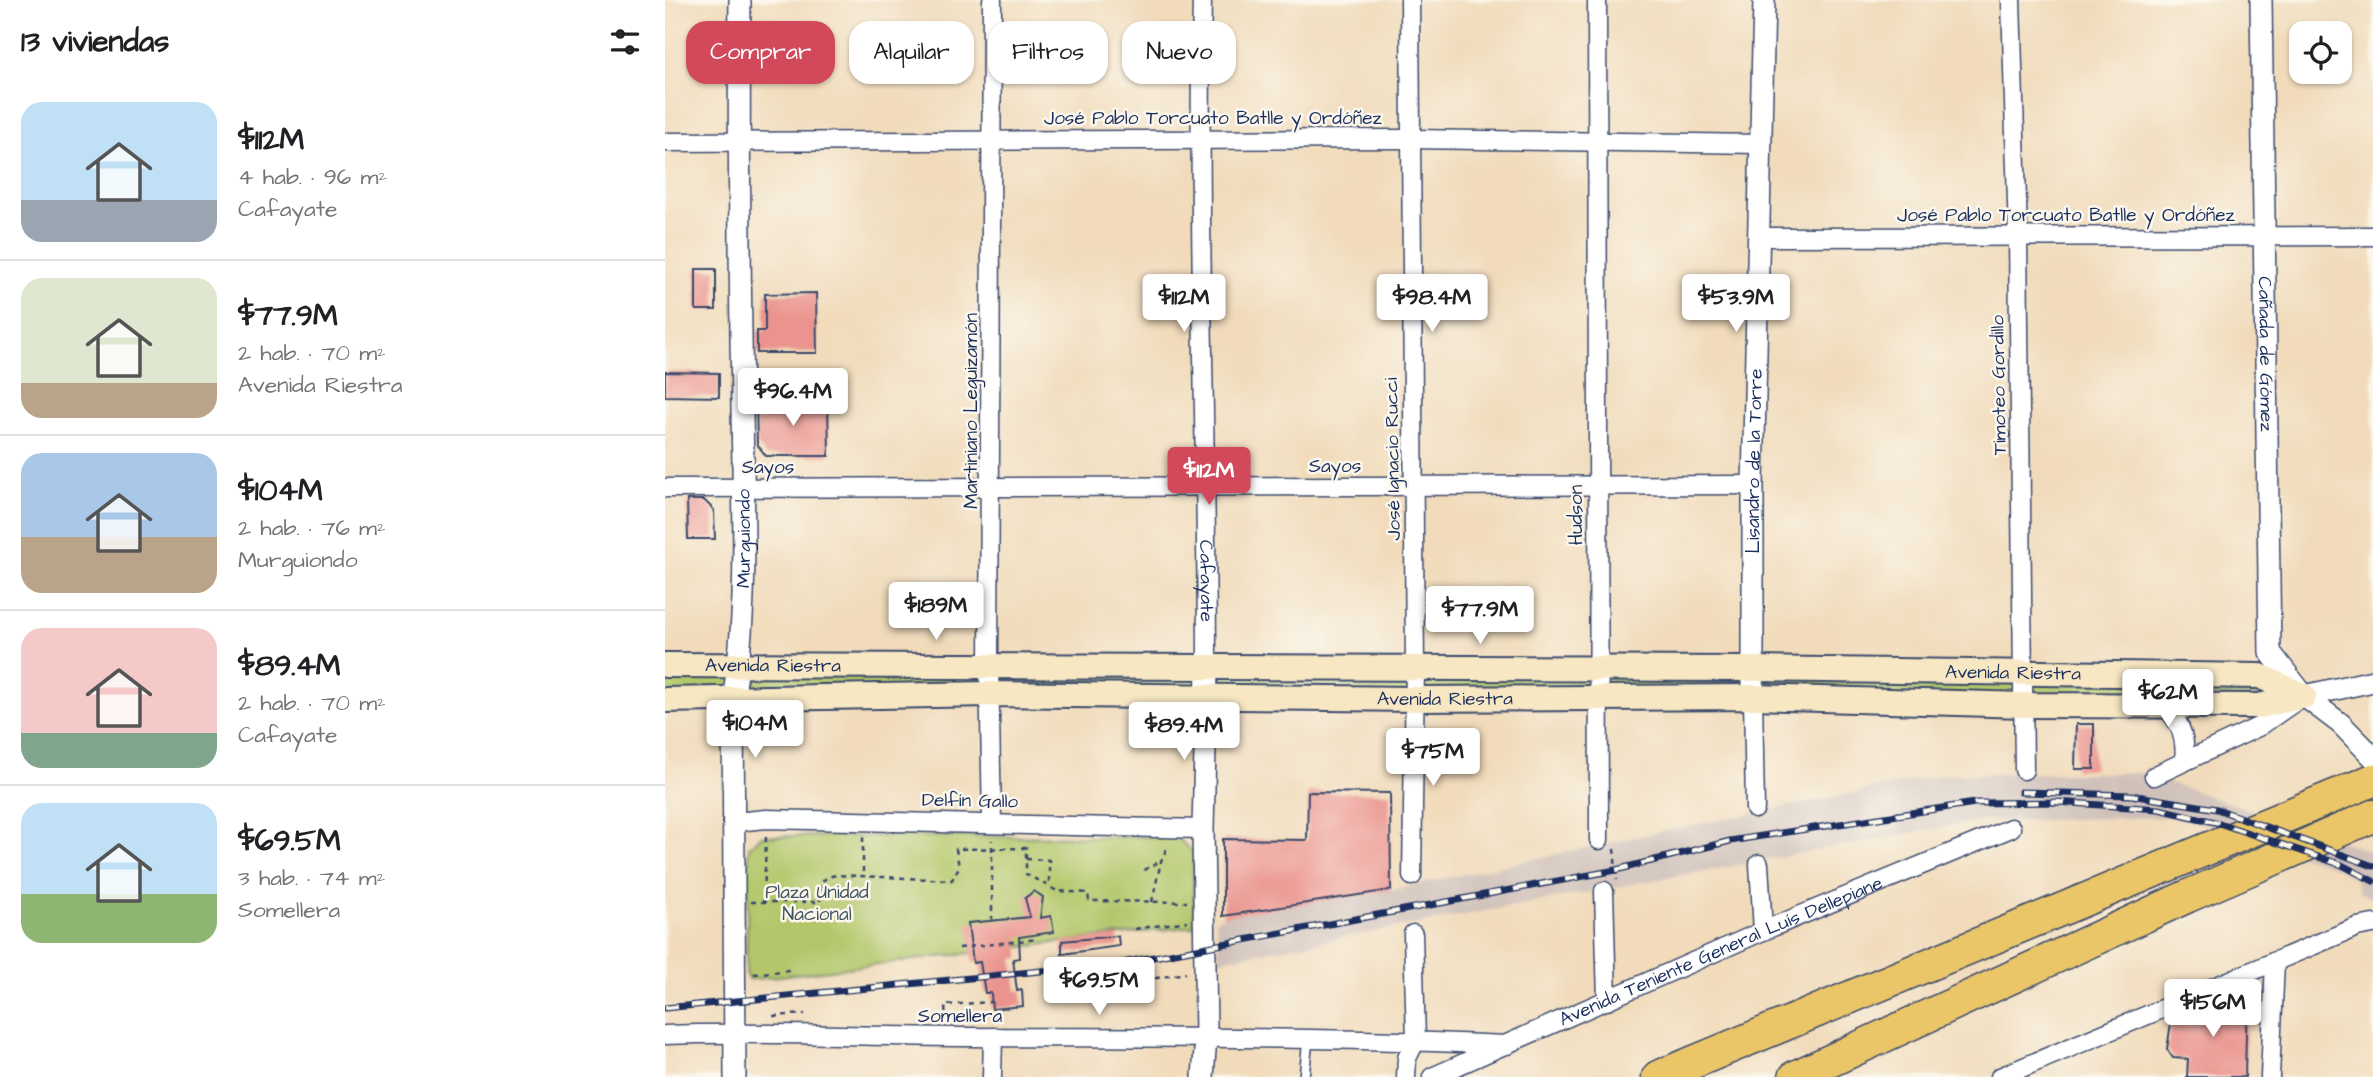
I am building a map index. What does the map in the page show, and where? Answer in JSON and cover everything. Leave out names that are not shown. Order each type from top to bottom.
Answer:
[{"type":"highway","points":[[1658,1077],[2373,780]]},
{"type":"highway","points":[[1795,1077],[2188,896],[2373,816]]},
{"type":"main road","name":"Avenida Riestra","points":[[665,665],[740,663],[1207,669],[1753,668],[2260,676],[2304,696]]},
{"type":"main road","name":"Avenida Riestra","points":[[665,700],[990,694],[1415,699],[1753,697],[2025,705],[2259,706],[2304,696]]},
{"type":"street","name":"Murguiondo","points":[[735,1077],[736,822],[733,699],[740,663],[743,488],[738,142],[740,0]]},
{"type":"street","name":"Martiniano Leguizamón","points":[[992,0],[992,488],[989,665],[992,822]]},
{"type":"street","name":"Cafayate","points":[[1202,0],[1199,141],[1207,487],[1207,697],[1203,829],[1206,1036],[1203,1077]]},
{"type":"street","name":"José Ignacio Rucci","points":[[1410,0],[1415,669],[1412,876]]},
{"type":"street","name":"Hudson","points":[[1597,0],[1599,840]]},
{"type":"street","name":"Lisandro de la Torre","points":[[1753,697],[1753,485],[1764,0]]},
{"type":"street","name":"Timoteo Gordillo","points":[[2011,0],[2018,236],[2024,770]]},
{"type":"street","name":"Cañada de Gómez","points":[[2261,0],[2270,652],[2304,696],[2341,724],[2373,757]]},
{"type":"street","name":"José Pablo Torcuato Batlle y Ordóñez","points":[[665,142],[1410,139],[1761,144]]},
{"type":"street","name":"José Pablo Torcuato Batlle y Ordóñez","points":[[1760,237],[2373,236]]},
{"type":"street","name":"Sayos","points":[[665,488],[1753,485]]},
{"type":"street","points":[[2154,776],[2260,726],[2304,696],[2373,681]]},
{"type":"street","points":[[1753,697],[1755,808]]},
{"type":"street","points":[[2166,706],[2180,726],[2185,749],[2183,761]]},
{"type":"street","name":"Delfín Gallo","points":[[736,822],[766,819],[862,820],[1203,829]]},
{"type":"street","name":"Avenida Teniente General Luís Dellepiane","points":[[1432,1077],[1763,931],[2011,828]]},
{"type":"street","points":[[1759,864],[1763,931]]},
{"type":"street","points":[[1604,891],[1607,1001]]},
{"type":"street","points":[[2000,1077],[2025,1072],[2275,961],[2357,927],[2373,924]]},
{"type":"street","points":[[1406,1077],[1407,1058],[1416,1040],[1413,934]]},
{"type":"street","points":[[2270,1077],[2275,961]]},
{"type":"street","name":"Somellera","points":[[665,1035],[735,1032],[947,1037],[1206,1036],[1416,1040],[1507,1045]]},
{"type":"street","points":[[992,1077],[993,1037]]},
{"type":"lane","points":[[1304,1077],[1308,1039]]},
{"type":"path","points":[[764,902],[766,819]]},
{"type":"path","points":[[862,820],[863,876]]},
{"type":"path","points":[[992,822],[992,921]]},
{"type":"path","points":[[1152,902],[1161,860],[1176,829]]},
{"type":"path","points":[[1599,840],[1613,839],[1618,890],[1604,891]]},
{"type":"path","points":[[734,902],[820,902],[820,888],[827,877],[952,880],[960,867],[956,849],[1026,848],[1026,874],[1049,884],[1057,891],[1089,893],[1089,901],[1152,902],[1204,910]]},
{"type":"path","points":[[1026,859],[1049,860],[1049,884]]},
{"type":"path","points":[[1144,870],[1161,860]]},
{"type":"path","points":[[1135,929],[1204,910]]},
{"type":"path","points":[[959,947],[1037,939]]},
{"type":"path","points":[[735,976],[789,970]]},
{"type":"path","points":[[1145,980],[1205,970]]},
{"type":"path","points":[[947,1037],[945,1005],[992,1002]]},
{"type":"shaded area","points":[[2141,773],[2373,852],[2373,899],[2360,893],[2355,879],[2333,866],[2204,824],[2172,817],[1977,821],[1219,960],[1216,920],[1223,916],[1391,890],[1943,775]]},
{"type":"green space","points":[[665,665],[2260,676],[2304,696],[665,700]]},
{"type":"green space","name":"Plaza Unidad Nacional","points":[[761,836],[1176,837],[1193,852],[1194,926],[748,980],[749,847]]},
{"type":"building","points":[[696,269],[716,269],[716,310],[696,310]]},
{"type":"building","points":[[816,293],[817,353],[757,353],[757,331],[765,331],[765,294]]},
{"type":"building","points":[[665,372],[719,373],[719,397],[665,396]]},
{"type":"building","points":[[756,401],[828,401],[829,456],[766,456],[757,444]]},
{"type":"building","points":[[687,500],[704,500],[714,510],[715,539],[688,539]]},
{"type":"building","points":[[2076,724],[2094,724],[2094,769],[2075,769]]},
{"type":"building","points":[[1308,792],[1390,793],[1391,890],[1223,916],[1223,839],[1307,840]]},
{"type":"building","points":[[1034,891],[1043,897],[1040,918],[1051,916],[1054,932],[1019,937],[1020,958],[1013,959],[1017,991],[1022,990],[1023,1006],[992,1009],[991,993],[985,993],[980,962],[973,963],[968,923],[1030,917],[1025,898]]},
{"type":"building","points":[[1118,936],[1119,946],[1062,954],[1062,941]]},
{"type":"building","points":[[2247,990],[2245,1077],[2187,1077],[2188,1059],[2173,1058],[2167,1049],[2171,1023]]},
{"type":"railway","points":[[2021,792],[2131,795],[2217,809],[2373,866]]},
{"type":"railway","points":[[665,1008],[1122,963],[1616,870],[1730,841],[1975,803],[2057,802],[2159,809],[2219,823],[2342,865],[2373,881]]}]
